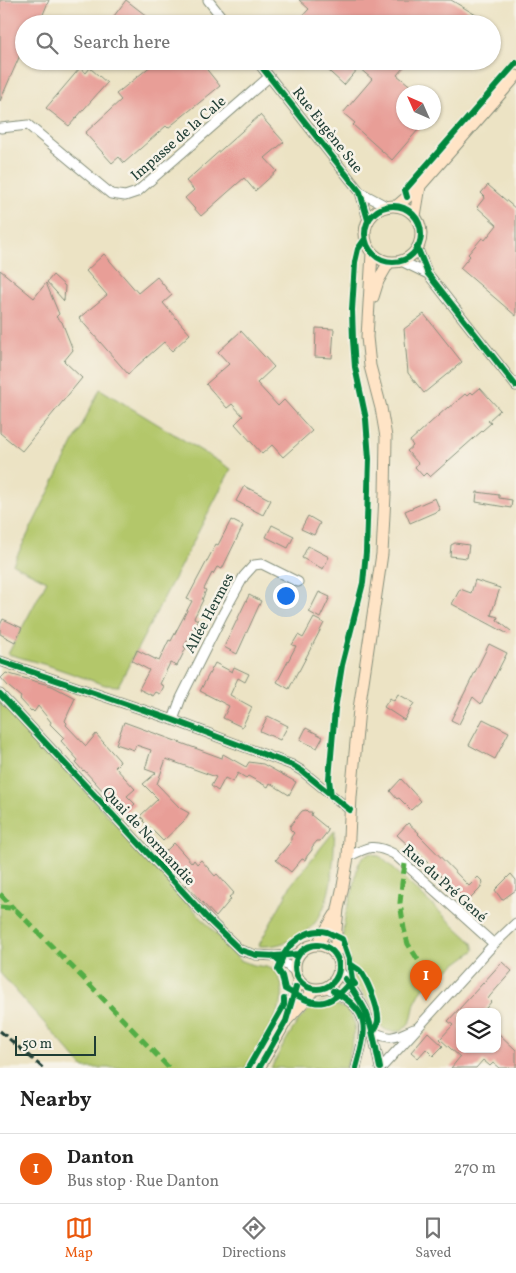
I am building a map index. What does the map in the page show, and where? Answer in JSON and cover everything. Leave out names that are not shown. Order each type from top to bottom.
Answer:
[{"type":"street","points":[[208,0],[220,15]]},
{"type":"street","name":"Rue Eugène Sue","points":[[264,70],[360,192],[368,220]]},
{"type":"street","points":[[428,274],[395,261],[377,257],[372,253],[365,239],[364,231],[368,220],[376,211],[392,206],[420,186],[516,76]]},
{"type":"street","name":"Impasse de la Cale","points":[[1,128],[28,125],[111,194],[124,196],[137,192],[269,77]]},
{"type":"street","points":[[415,216],[420,186]]},
{"type":"street","name":"Rue Eugène Sue","points":[[360,192],[392,206]]},
{"type":"street","points":[[369,308],[378,281],[395,261],[412,254],[420,240],[421,231],[415,216],[404,208],[392,206]]},
{"type":"street","points":[[417,247],[428,274],[516,386]]},
{"type":"street","points":[[336,957],[338,909],[348,857],[359,709],[384,529],[386,437],[370,366],[367,337],[372,253]]},
{"type":"street","name":"Allée Hermes","points":[[173,720],[223,614],[244,576],[254,565],[262,564],[298,582]]},
{"type":"street","points":[[0,661],[173,720],[292,765],[350,810]]},
{"type":"street","name":"Quai de Normandie","points":[[0,694],[208,919],[240,950],[256,956],[300,954]]},
{"type":"street","name":"Rue du Pré Gené","points":[[348,857],[372,846],[385,849],[394,854],[494,944]]},
{"type":"street","points":[[317,946],[338,909]]},
{"type":"street","points":[[381,1068],[494,944],[516,923]]},
{"type":"street","points":[[259,1068],[286,1022],[321,988],[332,983],[337,977],[339,963],[328,949],[317,946],[307,948],[296,960],[297,976],[286,1022]]},
{"type":"street","points":[[275,956],[303,984],[321,988],[351,1002],[362,1017],[365,1027],[364,1039],[356,1068]]},
{"type":"street","points":[[339,970],[363,1006],[373,1032],[381,1068]]},
{"type":"street","points":[[373,1032],[392,1038],[418,1027]]},
{"type":"green space","points":[[100,389],[231,469],[118,686],[105,685],[8,654],[47,581],[13,564]]},
{"type":"green space","points":[[0,698],[240,960],[271,968],[278,976],[282,994],[281,1003],[270,1027],[245,1068],[84,1068],[0,973]]},
{"type":"green space","points":[[335,830],[330,884],[327,898],[316,922],[307,931],[288,941],[275,945],[260,946],[291,885]]},
{"type":"green space","points":[[371,853],[381,857],[473,943],[475,950],[423,988],[415,1003],[411,1021],[402,1031],[388,1031],[379,1024],[373,1008],[353,979],[343,940],[344,922],[358,866],[362,858]]},
{"type":"green space","points":[[328,1002],[344,1008],[350,1014],[355,1024],[346,1068],[271,1068],[292,1031],[305,1013],[320,1003]]},
{"type":"building","points":[[0,0],[49,0],[43,15],[15,15],[15,67],[0,101]]},
{"type":"building","points":[[126,0],[145,15],[115,15]]},
{"type":"building","points":[[299,0],[451,0],[476,15],[303,15],[309,9]]},
{"type":"building","points":[[78,70],[86,73],[88,70],[92,70],[107,83],[69,126],[46,108]]},
{"type":"building","points":[[146,70],[207,70],[220,86],[168,128],[166,126],[124,163],[119,157],[112,163],[85,133],[121,100],[116,94]]},
{"type":"building","points":[[328,70],[357,70],[344,85]]},
{"type":"building","points":[[361,70],[401,70],[397,75],[409,85],[396,85],[396,130],[418,130],[392,160],[353,125],[355,123],[343,113],[372,79]]},
{"type":"building","points":[[260,115],[284,142],[265,158],[277,171],[255,191],[244,178],[201,216],[185,198],[194,190],[186,181]]},
{"type":"building","points":[[488,185],[516,209],[516,316],[460,268],[470,256],[468,254],[482,238],[485,240],[497,225],[477,207],[485,197],[481,193]]},
{"type":"building","points":[[104,254],[138,293],[157,277],[172,295],[163,303],[190,334],[172,351],[164,342],[128,374],[79,318],[107,295],[86,271]]},
{"type":"building","points":[[0,270],[34,298],[46,283],[59,314],[56,317],[62,322],[73,350],[64,361],[82,378],[22,451],[0,433]]},
{"type":"building","points":[[53,275],[65,286],[64,301],[47,282]]},
{"type":"building","points":[[424,314],[462,362],[424,393],[408,373],[404,329]]},
{"type":"building","points":[[316,328],[334,329],[332,358],[315,357]]},
{"type":"building","points":[[241,331],[274,367],[257,383],[278,406],[284,400],[312,431],[283,457],[272,445],[262,454],[235,424],[243,416],[232,404],[227,408],[206,384],[229,364],[218,352]]},
{"type":"building","points":[[480,388],[500,410],[488,421],[491,423],[430,477],[426,473],[423,476],[415,467],[418,463],[407,451],[413,446],[410,441],[465,394],[467,396],[471,392],[473,394]]},
{"type":"building","points":[[244,486],[271,500],[263,515],[236,501]]},
{"type":"building","points":[[477,492],[499,495],[499,498],[512,500],[511,508],[476,502]]},
{"type":"building","points":[[435,498],[440,510],[410,523],[405,511]]},
{"type":"building","points":[[308,516],[320,523],[314,535],[301,529]]},
{"type":"building","points":[[231,520],[243,526],[222,569],[217,567],[204,589],[206,590],[203,600],[194,618],[198,620],[184,647],[186,648],[177,666],[170,663],[160,684],[164,686],[160,694],[156,692],[153,696],[139,689],[149,670],[132,661],[137,650],[159,661],[192,601],[187,599]]},
{"type":"building","points":[[272,525],[294,536],[288,548],[266,537]]},
{"type":"building","points":[[455,543],[469,545],[467,558],[450,556],[451,545]]},
{"type":"building","points":[[308,546],[329,557],[323,569],[302,558]]},
{"type":"building","points":[[475,580],[500,588],[491,615],[498,617],[497,620],[511,631],[508,634],[452,604],[460,589],[471,593]]},
{"type":"building","points":[[319,592],[330,597],[320,618],[309,612]]},
{"type":"building","points":[[249,595],[261,601],[237,654],[224,647]]},
{"type":"building","points":[[314,618],[324,623],[289,689],[277,682],[296,646],[292,645],[298,635],[303,638]]},
{"type":"building","points":[[3,619],[22,628],[15,642],[0,634],[0,625]]},
{"type":"building","points":[[489,644],[507,653],[481,704],[473,697],[459,724],[451,720]]},
{"type":"building","points":[[215,663],[232,672],[234,667],[249,674],[245,682],[238,678],[230,695],[252,707],[242,727],[223,718],[229,706],[200,691]]},
{"type":"building","points":[[6,673],[52,686],[75,698],[65,721],[66,725],[86,746],[96,734],[119,760],[120,762],[115,767],[135,789],[127,796],[135,804],[124,814],[76,763],[78,760],[61,741],[64,738],[50,724],[51,722],[38,706],[34,712],[31,711],[20,699],[21,697],[1,678]]},
{"type":"building","points":[[398,694],[414,703],[404,720],[384,707],[390,698],[394,701]]},
{"type":"building","points":[[268,716],[288,726],[280,740],[260,731]]},
{"type":"building","points":[[483,719],[509,732],[495,759],[469,745]]},
{"type":"building","points":[[124,722],[222,758],[223,754],[246,767],[249,762],[263,764],[296,782],[289,795],[270,783],[268,787],[248,776],[246,778],[238,773],[233,782],[225,778],[218,791],[211,786],[216,777],[166,759],[157,784],[180,808],[189,813],[184,821],[163,841],[140,816],[158,799],[143,784],[156,773],[145,769],[151,750],[136,745],[134,750],[116,744]]},
{"type":"building","points":[[306,728],[323,737],[317,748],[300,740]]},
{"type":"building","points":[[401,779],[421,801],[411,810],[390,791]]},
{"type":"building","points":[[302,811],[312,812],[311,815],[328,831],[312,847],[305,860],[302,859],[291,872],[276,860],[291,841],[294,833],[290,826]]},
{"type":"building","points":[[408,823],[469,886],[478,877],[483,882],[480,889],[467,902],[409,844],[397,835]]},
{"type":"building","points":[[174,843],[192,863],[194,860],[197,864],[201,860],[234,893],[229,897],[231,899],[216,917],[186,885],[188,883],[163,854]]},
{"type":"building","points":[[511,874],[516,880],[516,890],[502,900],[495,890]]},
{"type":"building","points":[[502,962],[512,971],[490,996],[488,999],[491,1002],[486,1008],[460,1008]]},
{"type":"building","points":[[456,1012],[456,1053],[501,1053],[501,1036],[516,1050],[516,1068],[499,1068],[493,1063],[490,1066],[483,1060],[476,1068],[451,1068],[460,1057],[440,1039],[453,1025],[448,1021]]},
{"type":"building","points":[[428,1032],[443,1046],[433,1056],[426,1049],[418,1058],[411,1052]]},
{"type":"railway","points":[[0,1031],[43,1068]]},
{"type":"marked path","points":[[405,864],[400,903],[404,929],[408,944],[427,974],[428,986]]},
{"type":"marked path","points":[[0,894],[14,909]]},
{"type":"marked path","points":[[0,907],[17,911],[169,1068]]},
{"type":"cycle path","points":[[407,197],[405,190],[516,63]]},
{"type":"cycle path","points":[[264,70],[360,192],[368,220]]},
{"type":"cycle path","points":[[388,206],[398,206],[413,214],[419,223],[421,234],[419,245],[413,254],[398,262],[388,262],[377,257],[370,250],[365,239],[365,229],[370,218],[377,211],[388,206]]},
{"type":"cycle path","points":[[331,796],[329,779],[335,709],[342,665],[363,583],[366,552],[369,459],[366,419],[355,367],[352,310],[355,262],[358,249],[365,239]]},
{"type":"cycle path","points":[[417,247],[428,274],[516,386]]},
{"type":"cycle path","points":[[0,661],[173,720],[292,765],[350,810]]},
{"type":"cycle path","points":[[0,694],[208,919],[240,950],[256,955],[299,954]]},
{"type":"cycle path","points":[[281,961],[288,948],[299,938],[313,932],[327,932],[342,939],[349,959],[352,980],[355,984]]},
{"type":"cycle path","points":[[317,945],[329,949],[335,955],[339,967],[335,979],[329,985],[317,989],[305,985],[299,979],[295,967],[299,955],[305,949],[317,945]]},
{"type":"cycle path","points":[[273,956],[281,963],[278,970],[282,976],[285,989],[314,1002],[328,1001],[335,997],[352,980]]},
{"type":"cycle path","points":[[350,964],[363,975],[374,1000],[378,1019],[373,1032]]},
{"type":"cycle path","points":[[345,979],[366,1012],[380,1068]]},
{"type":"cycle path","points":[[259,1068],[286,1021],[296,987]]},
{"type":"cycle path","points":[[333,991],[355,1007],[363,1023],[364,1032],[356,1068]]},
{"type":"cycle path","points":[[248,1068],[284,1005],[284,999]]},
{"type":"place","name":"Danton","points":[[426,1001]]}]
